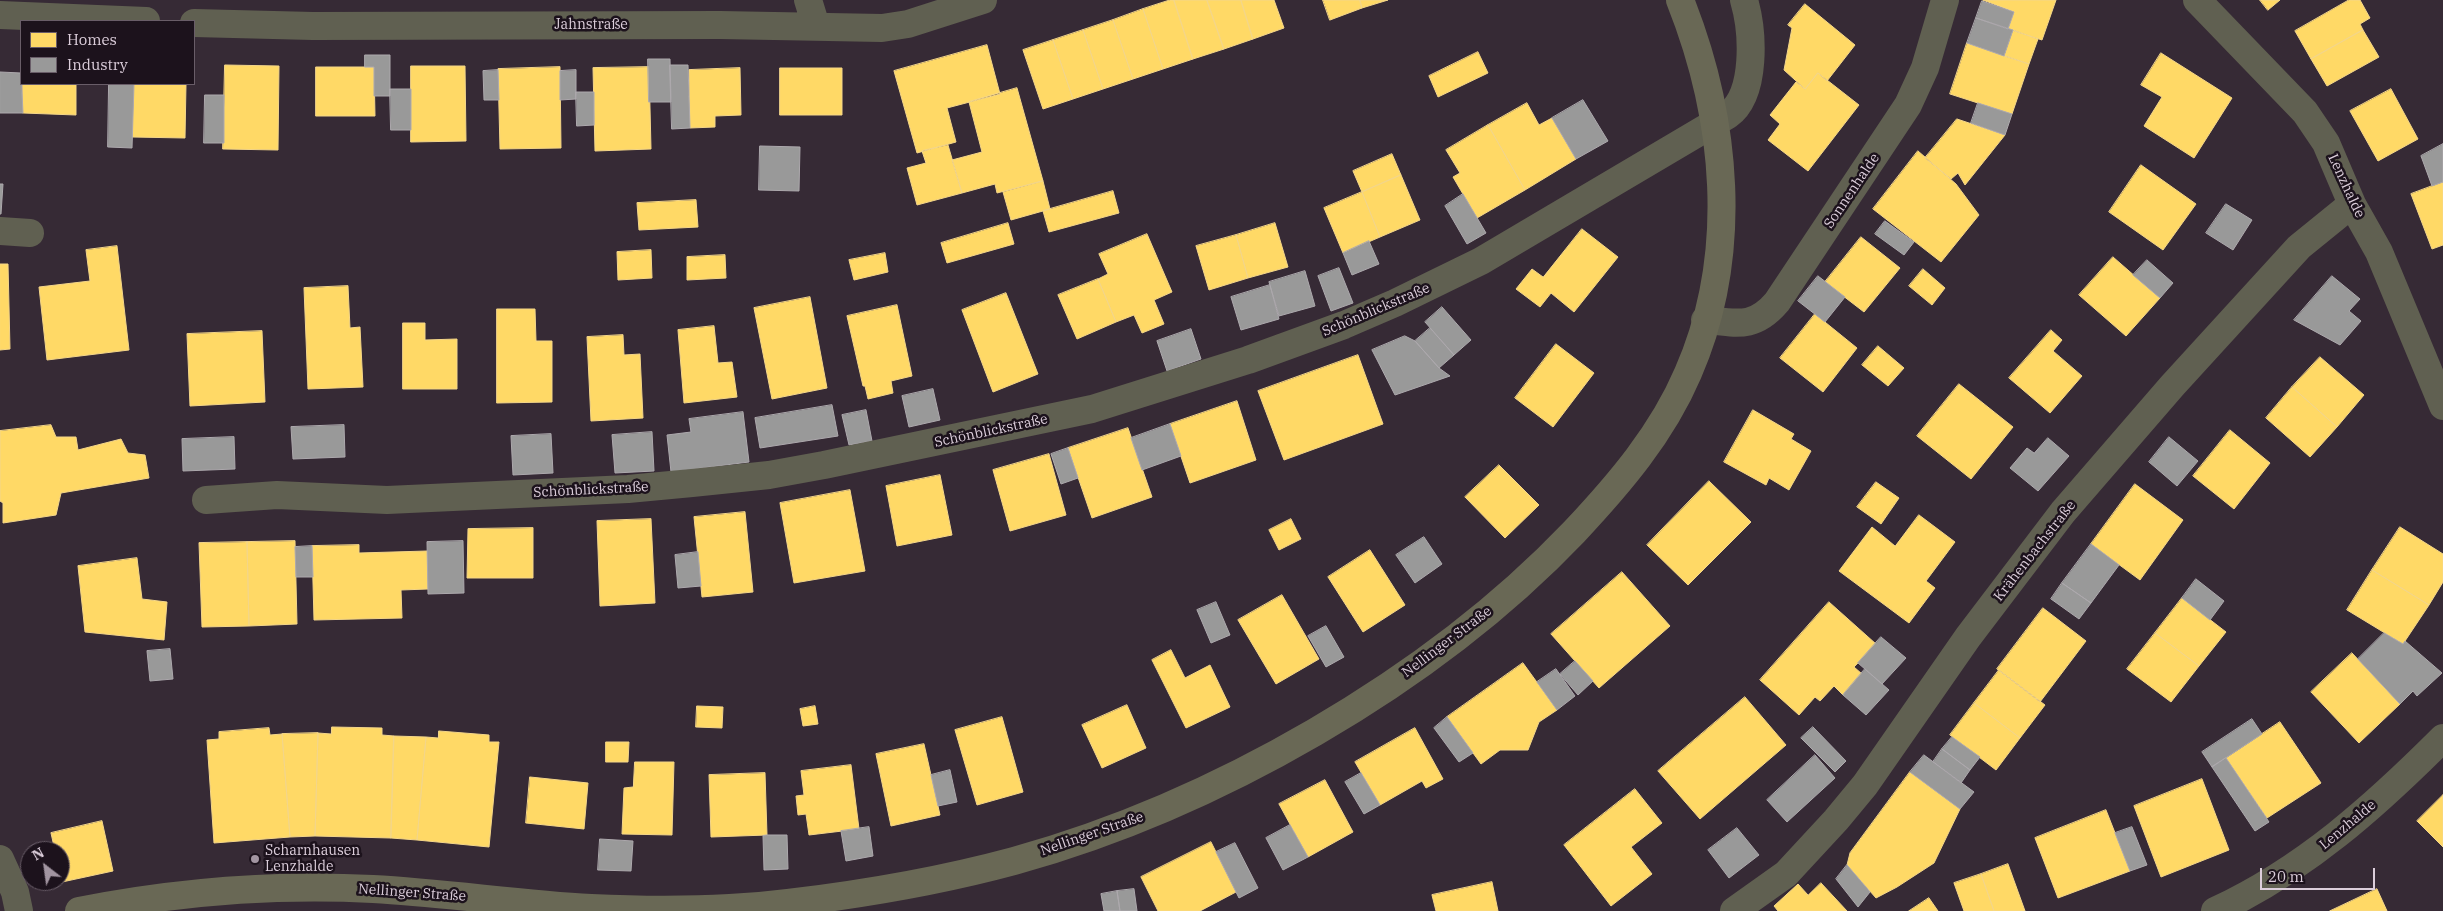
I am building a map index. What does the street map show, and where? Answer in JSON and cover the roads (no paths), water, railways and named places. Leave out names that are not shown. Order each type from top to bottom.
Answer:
[{"type":"main road","name":"Nellinger Straße","points":[[79,911],[164,897],[258,890],[376,889],[468,904],[676,910],[751,907],[840,896],[924,882],[1019,859],[1111,829],[1209,787],[1297,742],[1396,681],[1480,619],[1534,572],[1614,487],[1659,428],[1689,371],[1711,298],[1722,229],[1722,169],[1699,55],[1680,0]]},
{"type":"street","points":[[808,0],[816,26]]},
{"type":"street","name":"Jahnstraße","points":[[195,23],[313,26],[895,27],[983,0]]},
{"type":"street","points":[[1714,124],[1736,107],[1748,75],[1751,44],[1744,0]]},
{"type":"street","name":"Sonnenhalde","points":[[1705,320],[1750,323],[1769,312],[1777,302],[1908,105],[1925,68],[1945,0]]},
{"type":"street","name":"Lenzhalde","points":[[2197,0],[2314,122],[2329,148],[2352,204],[2379,252],[2443,406]]},
{"type":"street","points":[[0,15],[122,20]]},
{"type":"street","name":"Schönblickstraße","points":[[206,500],[277,495],[386,500],[692,484],[769,475],[824,465],[1092,409],[1248,360],[1344,325],[1395,303],[1481,261],[1714,124]]},
{"type":"street","name":"Krähenbachstraße","points":[[1734,911],[1786,874],[1836,820],[1865,784],[1968,637],[2063,512],[2172,386],[2299,247],[2352,204]]},
{"type":"street","points":[[0,231],[30,233]]},
{"type":"street","name":"Lenzhalde","points":[[2215,911],[2272,882],[2319,850],[2372,806],[2443,738]]},
{"type":"street","points":[[0,859],[12,885],[19,911]]},
{"type":"place","name":"Scharnhausen Lenzhalde","points":[[255,859]]}]
